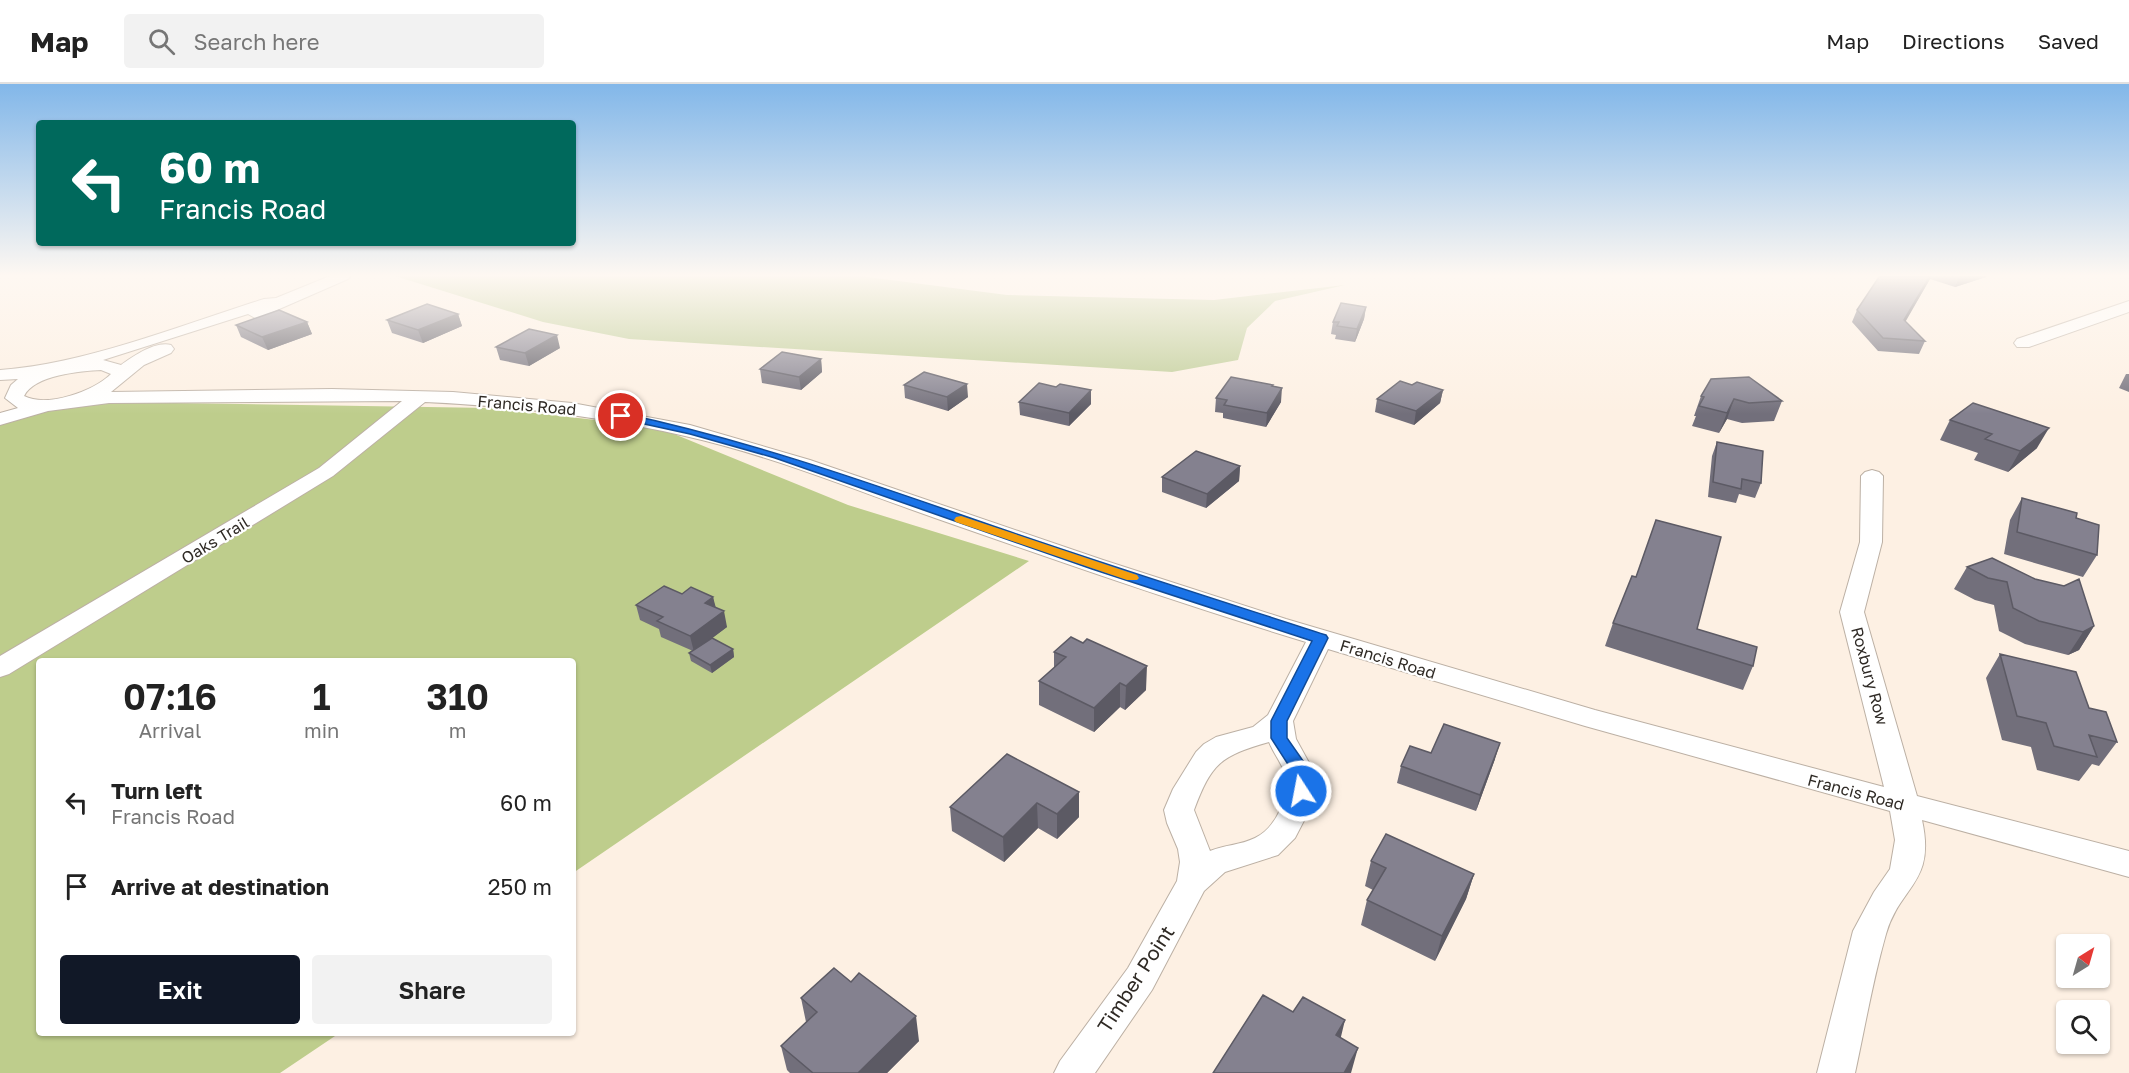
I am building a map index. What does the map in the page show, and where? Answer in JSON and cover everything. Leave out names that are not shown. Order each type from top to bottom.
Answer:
[{"type":"street","points":[[31,373],[123,349],[209,322]]},
{"type":"street","points":[[0,375],[58,371],[88,365],[141,352],[220,322]]},
{"type":"street","points":[[0,419],[50,404],[74,400],[99,391],[148,356],[229,322]]},
{"type":"street","points":[[2023,343],[2083,322]]},
{"type":"street","name":"Francis Road","points":[[88,365],[113,367],[119,370],[118,378],[130,386],[153,390],[499,401],[576,409],[664,425],[722,439],[806,465],[1096,566],[1491,690],[1904,805],[2129,864]]},
{"type":"street","points":[[7,397],[29,382],[58,371]]},
{"type":"street","name":"Francis Road","points":[[74,400],[117,397],[262,395]]},
{"type":"street","points":[[7,397],[26,404],[50,404]]},
{"type":"street","name":"Oaks Trail","points":[[0,668],[326,472],[355,453],[390,419],[420,398]]},
{"type":"street","name":"Roxbury Row","points":[[1836,1073],[1870,931],[1886,901],[1906,872],[1911,840],[1904,805],[1852,612],[1871,542],[1872,476]]},
{"type":"street","points":[[1279,721],[1321,638]]},
{"type":"street","name":"Timber Point","points":[[1193,882],[1196,862],[1194,849],[1182,823],[1179,810],[1196,774],[1214,751],[1226,744],[1263,734],[1279,721]]},
{"type":"street","name":"Timber Point","points":[[1073,1073],[1140,979],[1193,882],[1205,868],[1216,862],[1259,851],[1276,841],[1287,825],[1301,791],[1302,781],[1299,768],[1279,738],[1279,721]]},
{"type":"green space","points":[[544,322],[1253,322],[1247,328],[1238,360],[1172,372],[629,339]]},
{"type":"green space","points":[[108,402],[490,408],[657,427],[848,505],[1029,561],[576,871],[576,658],[36,658],[36,1036],[335,1036],[280,1073],[0,1073],[0,425],[37,413]]},
{"type":"building","points":[[244,322],[307,322],[262,337],[236,325]]},
{"type":"building","points":[[394,322],[438,322],[418,330]]},
{"type":"building","points":[[1339,322],[1360,322],[1357,329],[1337,326]]},
{"type":"building","points":[[1868,322],[1906,322],[1925,341],[1883,338]]},
{"type":"building","points":[[529,329],[557,335],[525,353],[496,347]]},
{"type":"building","points":[[782,352],[821,359],[799,377],[760,369]]},
{"type":"building","points":[[924,372],[967,384],[947,397],[904,385]]},
{"type":"building","points":[[1231,377],[1282,388],[1267,413],[1224,405],[1227,400],[1216,398]]},
{"type":"building","points":[[1749,377],[1782,401],[1749,403],[1734,399],[1727,413],[1699,406],[1704,397],[1701,396],[1711,379]]},
{"type":"building","points":[[1400,381],[1412,385],[1417,382],[1443,390],[1416,411],[1377,399]]},
{"type":"building","points":[[1039,383],[1056,387],[1060,384],[1091,390],[1069,413],[1019,402]]},
{"type":"building","points":[[1973,403],[2049,428],[2020,451],[1985,439],[1992,434],[1950,420]]},
{"type":"building","points":[[1717,442],[1763,451],[1761,483],[1742,479],[1741,489],[1713,482]]},
{"type":"building","points":[[1196,451],[1240,466],[1207,494],[1162,477]]},
{"type":"building","points":[[2022,498],[2077,513],[2076,518],[2099,525],[2097,555],[2017,532]]},
{"type":"building","points":[[1656,520],[1721,537],[1697,629],[1757,647],[1753,666],[1613,623],[1632,576],[1636,577]]},
{"type":"building","points":[[1992,558],[2035,579],[2064,586],[2079,579],[2094,626],[2083,632],[2039,621],[2013,608],[2007,582],[1988,578],[1967,567]]},
{"type":"building","points":[[664,586],[682,594],[691,587],[713,597],[705,603],[724,611],[690,636],[657,621],[663,617],[636,605]]},
{"type":"building","points":[[1071,637],[1083,643],[1087,639],[1147,666],[1126,686],[1120,683],[1094,708],[1039,681],[1066,657],[1054,652]]},
{"type":"building","points":[[712,638],[733,649],[710,665],[689,653]]},
{"type":"building","points":[[2000,654],[2076,672],[2089,708],[2106,712],[2117,742],[2089,735],[2097,757],[2054,746],[2046,723],[2017,716]]},
{"type":"building","points":[[1444,724],[1500,743],[1480,795],[1401,766],[1410,746],[1431,753]]},
{"type":"building","points":[[1007,754],[1079,792],[1057,814],[1037,803],[1003,837],[950,807]]},
{"type":"building","points":[[1386,834],[1474,874],[1442,936],[1367,900],[1386,868],[1371,861]]},
{"type":"building","points":[[834,968],[851,982],[859,973],[916,1016],[858,1073],[813,1073],[781,1046],[817,1012],[801,998]]},
{"type":"building","points":[[1263,995],[1293,1012],[1303,997],[1345,1020],[1336,1035],[1358,1048],[1344,1073],[1213,1073]]},
{"type":"slow traffic","points":[[961,520],[1132,578]]},
{"type":"route","points":[[621,416],[692,431],[779,456],[1096,566],[1321,638],[1279,721],[1279,738],[1299,768],[1302,781],[1301,791]]}]
